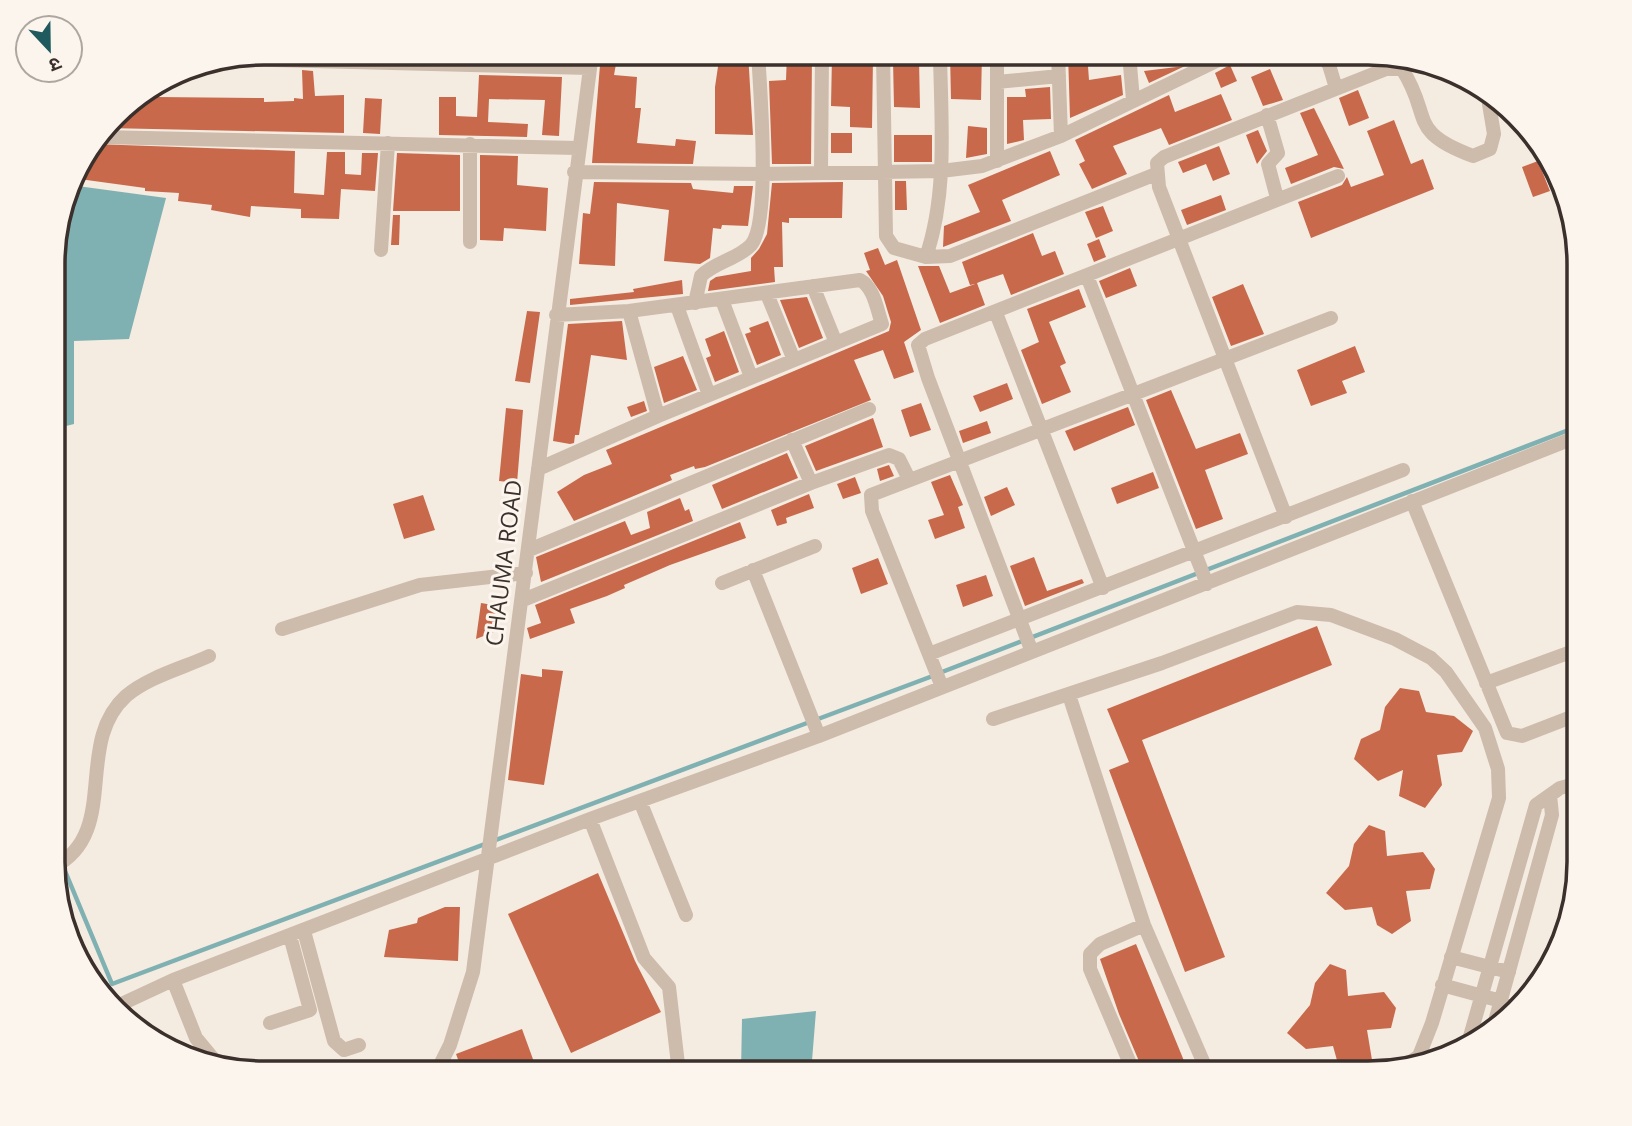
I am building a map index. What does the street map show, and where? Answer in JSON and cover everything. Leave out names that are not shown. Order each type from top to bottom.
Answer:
[{"type":"street","name":"CHAUMA ROAD","points":[[442,1061],[450,1045],[474,972],[489,833],[523,600],[556,315],[590,65]]},
{"type":"street","points":[[695,303],[701,276],[749,247],[757,236],[762,174],[758,65]]},
{"type":"street","points":[[821,171],[822,65]]},
{"type":"street","points":[[883,65],[883,171],[888,242],[894,248],[926,257],[950,256],[1156,174]]},
{"type":"street","points":[[926,257],[937,219],[941,171],[940,65]]},
{"type":"street","points":[[997,65],[997,162]]},
{"type":"street","points":[[1059,65],[1061,136]]},
{"type":"street","points":[[1130,65],[1133,100]]},
{"type":"street","points":[[574,172],[762,174],[941,171],[997,162],[1061,136],[1207,65]]},
{"type":"street","points":[[1329,65],[1336,88]]},
{"type":"street","points":[[1286,517],[1156,174],[1157,163],[1164,157],[1385,69],[1402,69],[1411,83],[1427,132],[1445,146],[1473,156],[1490,149],[1494,134],[1489,106]]},
{"type":"street","points":[[997,82],[1059,75]]},
{"type":"street","points":[[1268,115],[1278,153],[1268,164],[1277,198]]},
{"type":"street","points":[[111,137],[578,148]]},
{"type":"street","points":[[382,250],[388,143]]},
{"type":"street","points":[[470,144],[470,242]]},
{"type":"street","points":[[1032,652],[918,345],[925,339],[1338,176]]},
{"type":"street","points":[[1087,276],[1203,577]]},
{"type":"street","points":[[538,469],[657,416],[882,324],[871,292],[866,283],[860,280],[677,306],[556,315]]},
{"type":"street","points":[[813,286],[836,343]]},
{"type":"street","points":[[767,294],[794,360]]},
{"type":"street","points":[[722,300],[751,377]]},
{"type":"street","points":[[677,306],[709,395]]},
{"type":"street","points":[[629,311],[657,416]]},
{"type":"street","points":[[996,313],[1103,588]]},
{"type":"street","points":[[942,687],[870,503],[871,495],[1331,317]]},
{"type":"street","points":[[528,550],[869,409]]},
{"type":"street","points":[[792,439],[811,483]]},
{"type":"street","points":[[123,1003],[173,980],[304,931],[488,855],[820,736],[1032,652],[1203,577],[1412,501],[1567,441]]},
{"type":"street","points":[[523,600],[811,483],[889,455],[899,459],[909,480]]},
{"type":"street","points":[[929,654],[1404,470]]},
{"type":"street","points":[[1412,501],[1504,728],[1513,736],[1530,734],[1567,719]]},
{"type":"street","points":[[722,583],[816,546]]},
{"type":"street","points":[[753,570],[820,736]]},
{"type":"street","points":[[282,629],[420,585],[526,573]]},
{"type":"street","points":[[993,719],[1207,648],[1297,612],[1331,615],[1369,627],[1431,659],[1446,672],[1485,728],[1498,769],[1499,798],[1420,1054]]},
{"type":"street","points":[[1486,683],[1567,653]]},
{"type":"street","points":[[65,861],[75,855],[89,830],[98,747],[111,714],[137,689],[209,656]]},
{"type":"street","points":[[1069,695],[1144,925],[1203,1061]]},
{"type":"street","points":[[1471,1033],[1536,805],[1567,786]]},
{"type":"street","points":[[1507,1004],[1509,972],[1552,815],[1550,795]]},
{"type":"street","points":[[640,801],[686,915]]},
{"type":"street","points":[[590,819],[644,958],[669,987],[678,1061]]},
{"type":"street","points":[[1129,1061],[1090,969],[1090,954],[1100,944],[1144,925]]},
{"type":"street","points":[[304,931],[334,1041],[344,1050],[359,1045]]},
{"type":"street","points":[[270,1023],[310,1010],[290,936]]},
{"type":"street","points":[[1451,957],[1509,972]]},
{"type":"street","points":[[173,980],[196,1038],[208,1053]]},
{"type":"street","points":[[1442,985],[1506,1005]]},
{"type":"water","points":[[81,186],[166,198],[129,339],[74,341],[74,424],[65,426],[65,264],[66,238],[75,200]]},
{"type":"water","points":[[816,1011],[812,1061],[741,1061],[742,1019]]},
{"type":"building","points":[[600,65],[616,65],[614,75],[637,77],[635,108],[641,108],[637,143],[675,146],[676,139],[696,141],[693,164],[592,163]]},
{"type":"building","points":[[718,65],[749,65],[753,135],[715,134],[715,87]]},
{"type":"building","points":[[787,65],[812,65],[811,164],[772,164],[769,81],[786,80]]},
{"type":"building","points":[[832,65],[873,65],[872,128],[850,127],[850,107],[831,106]]},
{"type":"building","points":[[893,65],[919,65],[920,108],[894,107]]},
{"type":"building","points":[[950,65],[982,65],[981,100],[951,99]]},
{"type":"building","points":[[1068,65],[1088,65],[1089,80],[1121,75],[1123,95],[1070,118]]},
{"type":"building","points":[[1230,65],[1237,81],[1221,88],[1215,73]]},
{"type":"building","points":[[1185,66],[1149,83],[1144,71]]},
{"type":"building","points":[[1270,69],[1283,100],[1263,106],[1251,77]]},
{"type":"building","points":[[302,70],[313,71],[315,96],[344,95],[344,133],[119,128],[157,96],[264,98],[264,102],[303,99]]},
{"type":"building","points":[[479,75],[562,77],[559,136],[542,135],[545,100],[489,99],[488,122],[528,124],[527,137],[439,135],[439,97],[456,97],[456,116],[477,117]]},
{"type":"building","points":[[1050,87],[1051,119],[1023,120],[1024,140],[1007,144],[1007,97],[1026,97],[1025,89]]},
{"type":"building","points":[[1358,90],[1369,118],[1349,126],[1339,98]]},
{"type":"building","points":[[1221,94],[1232,120],[1169,145],[1161,128],[1113,146],[1127,174],[1092,189],[1079,164],[1085,161],[1075,140],[1169,95],[1175,112]]},
{"type":"building","points":[[365,98],[382,99],[380,134],[363,133]]},
{"type":"building","points":[[1314,108],[1344,169],[1334,167],[1291,184],[1285,168],[1318,155],[1300,113]]},
{"type":"building","points":[[1394,120],[1411,164],[1423,159],[1434,189],[1311,238],[1298,202],[1342,185],[1347,177],[1351,187],[1384,175],[1367,131]]},
{"type":"building","points":[[968,126],[987,128],[987,154],[966,158]]},
{"type":"building","points":[[1258,130],[1267,151],[1257,164],[1246,135]]},
{"type":"building","points":[[831,133],[852,133],[852,153],[831,153]]},
{"type":"building","points":[[894,135],[932,135],[932,162],[894,162]]},
{"type":"building","points":[[105,144],[295,151],[294,193],[324,195],[327,152],[345,152],[345,174],[361,175],[362,153],[378,153],[375,191],[341,189],[339,219],[301,218],[301,209],[251,206],[250,217],[211,210],[212,205],[178,201],[179,193],[145,191],[145,188],[84,180]]},
{"type":"building","points":[[1219,146],[1230,174],[1213,181],[1206,164],[1183,173],[1178,162]]},
{"type":"building","points":[[1050,151],[1060,175],[1002,200],[1011,221],[943,247],[944,226],[980,212],[968,185]]},
{"type":"building","points":[[397,153],[460,155],[460,211],[393,211]]},
{"type":"building","points":[[480,155],[518,156],[517,185],[548,188],[546,231],[504,228],[503,241],[480,240]]},
{"type":"building","points":[[1538,161],[1550,191],[1533,197],[1522,167]]},
{"type":"building","points":[[895,181],[906,181],[907,210],[895,210]]},
{"type":"building","points":[[594,182],[691,183],[693,189],[733,193],[734,186],[753,186],[748,226],[722,225],[721,229],[713,228],[710,258],[700,264],[664,261],[669,210],[617,203],[615,266],[579,264],[583,213],[590,214]]},
{"type":"building","points":[[843,182],[842,218],[789,218],[789,223],[782,222],[783,267],[774,267],[775,282],[708,291],[710,281],[716,277],[751,271],[751,258],[767,234],[772,183]]},
{"type":"building","points":[[1221,195],[1226,210],[1187,225],[1181,210]]},
{"type":"building","points":[[1103,206],[1113,231],[1096,238],[1085,212]]},
{"type":"building","points":[[393,215],[400,215],[399,245],[391,245]]},
{"type":"building","points":[[1033,233],[1042,256],[1055,251],[1064,274],[1011,295],[1003,274],[982,281],[977,283],[985,305],[940,323],[918,266],[939,266],[950,293],[975,284],[970,285],[962,262]]},
{"type":"building","points":[[1099,239],[1106,257],[1094,262],[1087,244]]},
{"type":"building","points":[[878,248],[885,265],[897,260],[921,330],[904,342],[914,372],[894,379],[883,350],[854,360],[871,400],[705,467],[695,469],[694,466],[670,475],[672,480],[574,521],[557,492],[584,475],[612,464],[606,450],[889,331],[891,322],[883,296],[866,271],[870,270],[864,253]]},
{"type":"building","points":[[1130,268],[1137,286],[1106,298],[1099,281]]},
{"type":"building","points":[[682,280],[683,294],[570,305],[570,299],[634,292],[633,289]]},
{"type":"building","points":[[1243,284],[1264,334],[1231,346],[1212,297]]},
{"type":"building","points":[[1079,289],[1086,307],[1049,322],[1066,363],[1060,366],[1071,392],[1042,404],[1021,350],[1039,342],[1027,309]]},
{"type":"building","points":[[807,297],[823,338],[799,348],[780,300]]},
{"type":"building","points":[[527,311],[540,312],[530,383],[515,381]]},
{"type":"building","points":[[622,321],[627,360],[591,355],[579,435],[575,435],[574,443],[570,444],[553,441],[568,324]]},
{"type":"building","points":[[768,321],[781,355],[757,365],[745,334],[751,332],[749,328]]},
{"type":"building","points":[[724,331],[739,372],[715,382],[706,358],[711,356],[705,339]]},
{"type":"building","points":[[1355,346],[1365,372],[1342,381],[1347,393],[1311,406],[1297,370]]},
{"type":"building","points":[[683,356],[697,390],[664,403],[654,367]]},
{"type":"building","points":[[1007,383],[1013,399],[980,412],[973,396]]},
{"type":"building","points":[[1171,390],[1196,449],[1240,433],[1248,454],[1205,470],[1223,519],[1196,529],[1146,400]]},
{"type":"building","points":[[644,401],[647,411],[631,417],[627,407]]},
{"type":"building","points":[[921,403],[931,430],[910,437],[901,410]]},
{"type":"building","points":[[1128,407],[1135,425],[1074,451],[1065,431]]},
{"type":"building","points":[[506,408],[523,410],[517,483],[499,481]]},
{"type":"building","points":[[873,418],[883,447],[816,471],[805,446]]},
{"type":"building","points":[[987,421],[991,433],[963,443],[959,431]]},
{"type":"building","points":[[787,453],[798,478],[722,509],[712,485]]},
{"type":"building","points":[[889,465],[894,476],[880,481],[877,469]]},
{"type":"building","points":[[1153,472],[1159,488],[1117,504],[1111,488]]},
{"type":"building","points":[[950,475],[963,505],[958,507],[965,528],[935,539],[928,520],[944,515],[931,482]]},
{"type":"building","points":[[855,477],[861,493],[843,499],[837,484]]},
{"type":"building","points":[[1007,487],[1015,505],[991,516],[984,497]]},
{"type":"building","points":[[809,494],[814,508],[786,518],[787,523],[777,526],[771,510]]},
{"type":"building","points":[[423,495],[435,530],[404,539],[393,504]]},
{"type":"building","points":[[680,498],[685,511],[689,509],[693,521],[541,582],[536,557],[625,521],[631,535],[650,528],[647,512]]},
{"type":"building","points":[[740,522],[746,538],[670,565],[624,585],[625,588],[607,596],[570,609],[575,623],[530,639],[527,628],[541,623],[535,605]]},
{"type":"building","points":[[1034,557],[1047,591],[1082,579],[1084,583],[1025,606],[1010,566]]},
{"type":"building","points":[[878,558],[888,584],[861,594],[852,568]]},
{"type":"building","points":[[986,575],[993,596],[963,607],[956,585]]},
{"type":"building","points":[[481,603],[499,606],[496,631],[476,639]]},
{"type":"building","points":[[1317,626],[1332,665],[1142,740],[1225,957],[1185,972],[1109,770],[1129,762],[1107,709]]},
{"type":"building","points":[[542,669],[563,671],[544,785],[508,780],[521,674],[542,677]]},
{"type":"building","points":[[1400,688],[1419,691],[1426,712],[1454,716],[1473,731],[1462,752],[1437,755],[1442,785],[1425,808],[1399,796],[1403,770],[1378,781],[1354,759],[1361,739],[1380,730],[1385,707]]},
{"type":"building","points":[[1369,825],[1385,831],[1387,856],[1423,852],[1435,869],[1430,889],[1406,891],[1411,921],[1392,934],[1377,925],[1372,907],[1345,910],[1326,893],[1349,866],[1354,844]]},
{"type":"building","points":[[598,873],[635,961],[661,1012],[571,1053],[508,914]]},
{"type":"building","points":[[445,907],[460,907],[458,961],[384,957],[389,930],[417,923],[418,918]]},
{"type":"building","points":[[1136,944],[1184,1061],[1139,1061],[1100,959]]},
{"type":"building","points":[[1330,964],[1346,970],[1348,996],[1384,992],[1396,1008],[1391,1028],[1367,1030],[1372,1060],[1337,1061],[1333,1046],[1306,1049],[1287,1033],[1310,1005],[1315,983]]},
{"type":"building","points":[[522,1029],[534,1061],[459,1061],[456,1054]]},
{"type":"waterway","points":[[942,672],[1567,431]]},
{"type":"waterway","points":[[818,719],[930,677]]},
{"type":"waterway","points":[[65,871],[112,984],[807,723]]}]
